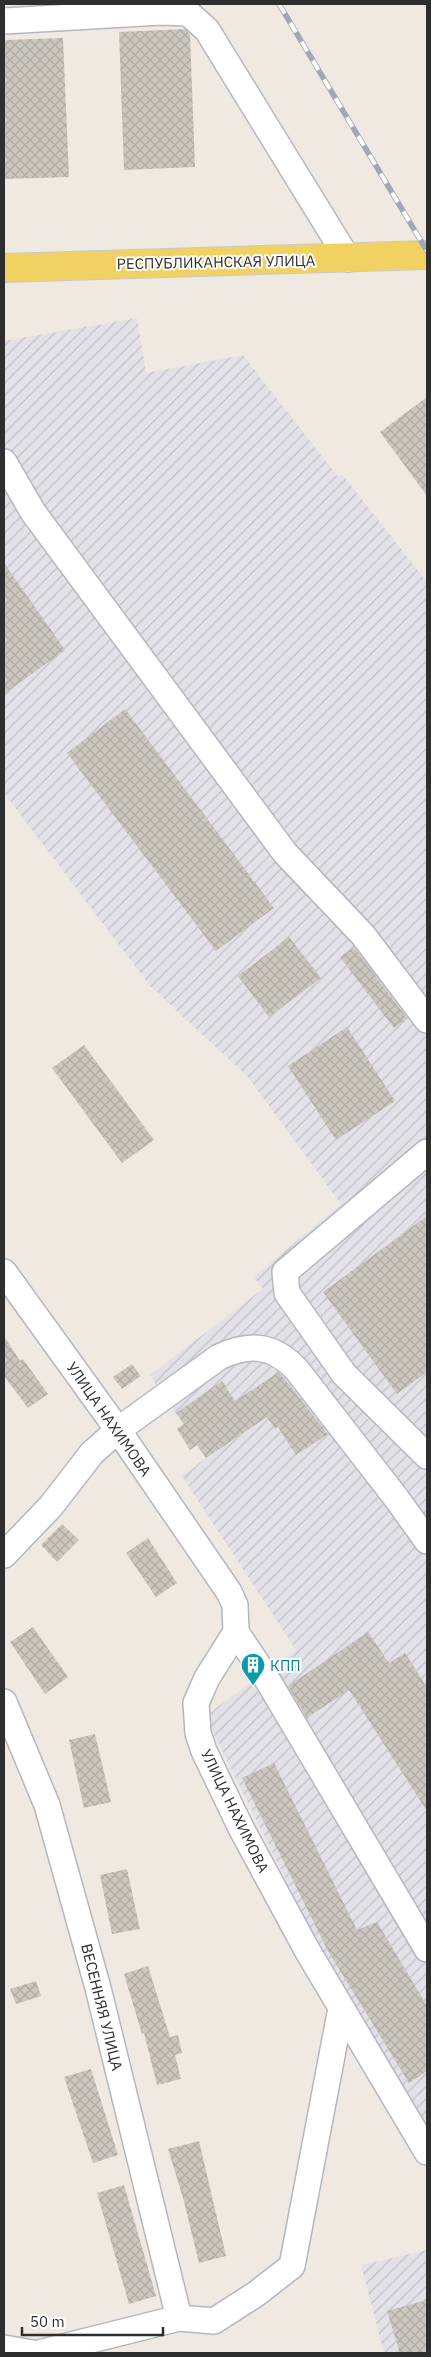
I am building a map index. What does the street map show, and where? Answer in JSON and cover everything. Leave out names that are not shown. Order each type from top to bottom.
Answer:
[{"type":"main road","name":"РЕСПУБЛИКАНСКАЯ УЛИЦА","points":[[4,268],[348,259],[427,255]]},
{"type":"street","points":[[4,21],[151,12],[188,13],[207,30],[348,259]]},
{"type":"street","points":[[4,462],[33,512],[285,853],[363,935],[427,1020]]},
{"type":"street","points":[[427,1152],[285,1272],[287,1292],[344,1374],[427,1456]]},
{"type":"street","name":"УЛИЦА НАХИМОВА","points":[[4,1272],[118,1430],[229,1592],[235,1605],[236,1632],[200,1690],[196,1703],[198,1733],[213,1771],[245,1836],[306,1950],[427,2152]]},
{"type":"street","points":[[4,1555],[51,1506],[92,1453],[118,1430],[219,1357],[234,1350],[247,1348],[266,1350],[283,1357],[297,1370],[398,1499],[427,1541]]},
{"type":"street","points":[[236,1632],[264,1674],[427,1949]]},
{"type":"street","name":"ВЕСЕННЯЯ УЛИЦА","points":[[4,1702],[47,1805],[98,1988],[179,2318]]},
{"type":"street","points":[[39,2353],[179,2318],[214,2321],[256,2294],[292,2266],[341,2008]]},
{"type":"street","points":[[4,2348],[32,2353]]},
{"type":"shaded area","points":[[137,318],[146,373],[243,355],[338,477],[342,474],[427,582],[427,2125],[322,1953],[205,1716],[296,1650],[182,1476],[206,1458],[197,1445],[190,1450],[177,1429],[183,1424],[150,1375],[263,1289],[254,1277],[341,1204],[248,1077],[150,986],[4,793],[4,341]]},
{"type":"shaded area","points":[[427,2250],[427,2353],[384,2353],[361,2265]]},
{"type":"building","points":[[185,29],[190,34],[195,167],[124,170],[119,32]]},
{"type":"building","points":[[63,38],[69,177],[4,179],[4,40]]},
{"type":"building","points":[[427,397],[427,496],[380,432]]},
{"type":"building","points":[[4,563],[65,650],[4,694]]},
{"type":"building","points":[[125,709],[274,908],[216,951],[67,753]]},
{"type":"building","points":[[289,937],[321,978],[269,1017],[238,976]]},
{"type":"building","points":[[354,947],[407,1018],[394,1028],[340,957]]},
{"type":"building","points":[[347,1027],[395,1101],[336,1140],[288,1066]]},
{"type":"building","points":[[84,1045],[154,1140],[122,1163],[52,1068]]},
{"type":"building","points":[[427,1216],[427,1372],[397,1394],[323,1292]]},
{"type":"building","points":[[4,1336],[20,1361],[23,1359],[48,1394],[28,1408],[4,1376]]},
{"type":"building","points":[[132,1364],[141,1376],[122,1389],[113,1377]]},
{"type":"building","points":[[279,1372],[328,1434],[296,1455],[278,1427],[275,1429],[267,1417],[206,1458],[197,1445],[190,1450],[177,1429],[184,1424],[176,1413],[222,1381],[235,1401]]},
{"type":"building","points":[[62,1524],[79,1540],[57,1562],[41,1545]]},
{"type":"building","points":[[148,1538],[177,1583],[156,1597],[126,1553]]},
{"type":"building","points":[[33,1627],[68,1677],[45,1694],[10,1642]]},
{"type":"building","points":[[368,1632],[389,1663],[405,1653],[427,1687],[427,1811],[349,1690],[307,1718],[288,1686]]},
{"type":"building","points":[[95,1734],[111,1802],[84,1808],[69,1740]]},
{"type":"building","points":[[274,1763],[357,1930],[377,1922],[427,2006],[427,2071],[409,2083],[328,1951],[242,1778]]},
{"type":"building","points":[[127,1869],[140,1929],[112,1934],[100,1875]]},
{"type":"building","points":[[148,1966],[170,2037],[178,2035],[182,2053],[175,2055],[181,2079],[157,2085],[144,2033],[142,2034],[124,1974]]},
{"type":"building","points":[[36,1981],[41,1996],[16,2004],[10,1989]]},
{"type":"building","points":[[91,2069],[118,2155],[93,2163],[64,2077]]},
{"type":"building","points":[[199,2141],[226,2256],[199,2263],[183,2198],[168,2149]]},
{"type":"building","points":[[124,2185],[156,2296],[129,2304],[97,2193]]},
{"type":"building","points":[[427,2300],[427,2353],[400,2353],[387,2311]]},
{"type":"railway","points":[[279,4],[427,251]]},
{"type":"place","name":"КПП","points":[[253,1686]]}]
